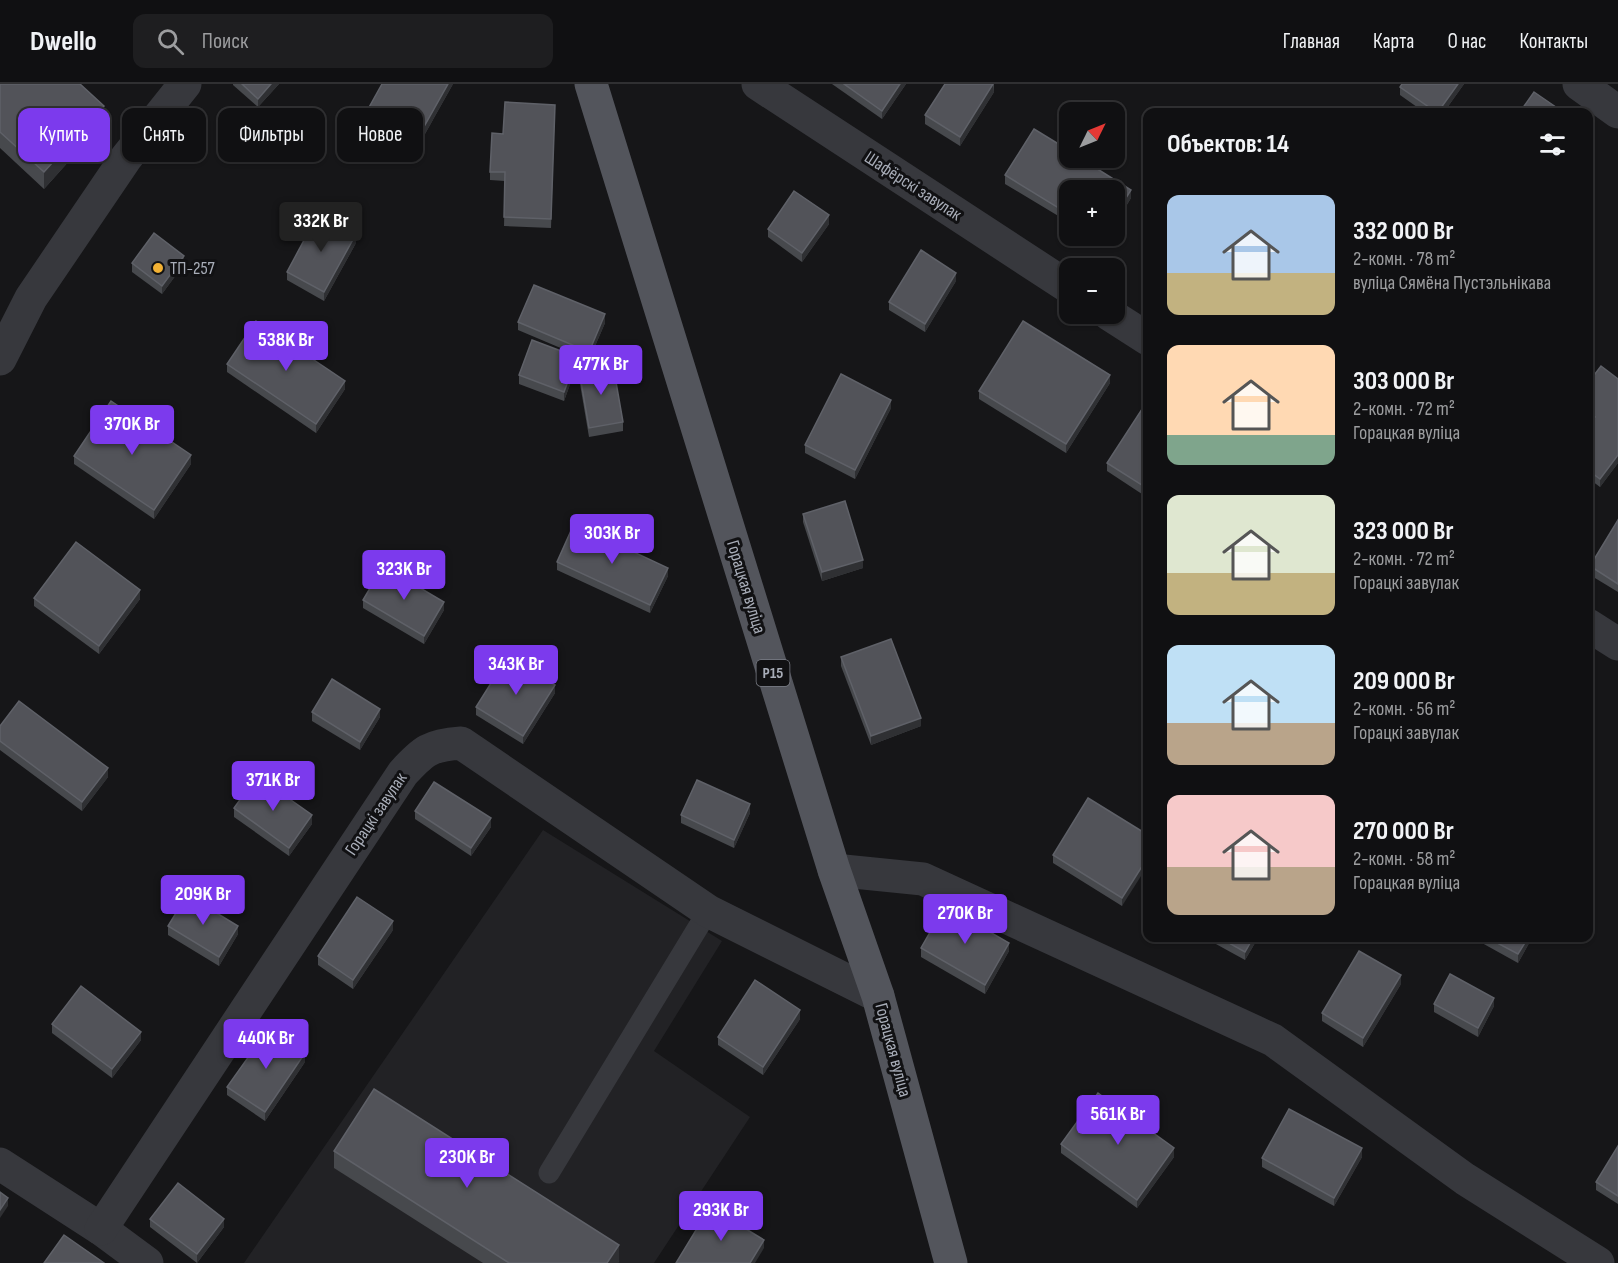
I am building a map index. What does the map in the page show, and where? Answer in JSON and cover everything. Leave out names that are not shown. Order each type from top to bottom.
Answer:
[{"type":"main road","name":"Горацкая вуліца","points":[[591,84],[834,870],[878,996],[951,1263]]},
{"type":"street","points":[[0,359],[31,298],[126,158],[185,84]]},
{"type":"street","name":"Шафёрскі завулак","points":[[758,84],[1059,281]]},
{"type":"street","points":[[1579,84],[1618,112]]},
{"type":"street","points":[[1125,324],[1143,336]]},
{"type":"street","points":[[1593,628],[1618,644]]},
{"type":"street","name":"Горацкі завулак","points":[[100,1229],[403,773],[418,756],[438,745],[461,743],[708,911],[878,996]]},
{"type":"street","points":[[834,870],[923,879],[1273,1040],[1465,1179],[1598,1263]]},
{"type":"street","points":[[0,1164],[100,1229],[147,1263]]},
{"type":"lane","points":[[549,1173],[708,911]]},
{"type":"shaded area","points":[[543,830],[722,941],[654,1051],[750,1117],[654,1263],[244,1263]]},
{"type":"building","points":[[0,84],[80,84],[104,106],[102,108],[18,108],[18,148],[0,132]]},
{"type":"building","points":[[242,84],[271,84],[258,99]]},
{"type":"building","points":[[382,84],[448,84],[423,128],[423,108],[369,108]]},
{"type":"building","points":[[844,84],[900,84],[882,111]]},
{"type":"building","points":[[945,84],[993,84],[960,137],[925,115]]},
{"type":"building","points":[[1402,84],[1458,84],[1441,108],[1430,108],[1400,87]]},
{"type":"building","points":[[1534,92],[1557,108],[1523,108]]},
{"type":"building","points":[[505,102],[555,105],[551,219],[504,217],[505,172],[490,172],[492,133],[503,134]]},
{"type":"building","points":[[1034,129],[1059,144],[1059,168],[1096,168],[1115,180],[1059,180],[1059,208],[1005,175]]},
{"type":"building","points":[[33,162],[53,162],[44,172]]},
{"type":"building","points":[[1125,186],[1131,190],[1125,200]]},
{"type":"building","points":[[794,191],[829,215],[802,253],[768,229]]},
{"type":"building","points":[[318,214],[356,234],[324,292],[287,272]]},
{"type":"building","name":"ТП-257","points":[[154,233],[184,256],[162,286],[132,263]]},
{"type":"building","points":[[921,250],[956,273],[925,324],[889,302]]},
{"type":"building","points":[[534,285],[605,314],[589,352],[518,322]]},
{"type":"building","points":[[256,321],[345,381],[316,424],[227,364]]},
{"type":"building","points":[[1023,321],[1110,375],[1066,444],[979,391]]},
{"type":"building","points":[[532,340],[577,357],[564,392],[519,375]]},
{"type":"building","points":[[613,365],[623,422],[589,428],[579,370]]},
{"type":"building","points":[[1601,366],[1618,379],[1618,455],[1600,479],[1593,474],[1593,420],[1595,417],[1593,416],[1593,376]]},
{"type":"building","points":[[841,374],[891,400],[855,470],[805,445]]},
{"type":"building","points":[[111,401],[191,455],[154,510],[74,456]]},
{"type":"building","points":[[1143,408],[1143,486],[1107,463]]},
{"type":"building","points":[[845,501],[863,560],[822,572],[803,514]]},
{"type":"building","points":[[1618,520],[1618,584],[1593,568],[1593,561]]},
{"type":"building","points":[[574,524],[668,568],[650,605],[557,562]]},
{"type":"building","points":[[76,542],[140,590],[99,646],[34,598]]},
{"type":"building","points":[[383,566],[444,602],[424,636],[363,600]]},
{"type":"building","points":[[891,639],[921,718],[871,736],[841,657]]},
{"type":"building","points":[[508,656],[555,685],[523,736],[476,707]]},
{"type":"building","points":[[332,679],[380,709],[360,742],[312,712]]},
{"type":"building","points":[[19,701],[108,768],[82,802],[0,741],[0,726]]},
{"type":"building","points":[[257,776],[312,815],[289,848],[234,808]]},
{"type":"building","points":[[697,780],[750,804],[734,840],[681,815]]},
{"type":"building","points":[[434,782],[491,818],[471,848],[415,811]]},
{"type":"building","points":[[1088,798],[1143,832],[1143,865],[1122,898],[1053,855]]},
{"type":"building","points":[[187,895],[238,926],[219,957],[168,926]]},
{"type":"building","points":[[357,897],[393,921],[353,980],[318,956]]},
{"type":"building","points":[[945,906],[1009,943],[985,985],[921,948]]},
{"type":"building","points":[[1227,942],[1251,942],[1245,952]]},
{"type":"building","points":[[1496,942],[1526,942],[1518,954]]},
{"type":"building","points":[[1359,951],[1401,975],[1363,1038],[1322,1013]]},
{"type":"building","points":[[1450,974],[1494,998],[1478,1028],[1434,1004]]},
{"type":"building","points":[[755,980],[800,1010],[763,1067],[718,1037]]},
{"type":"building","points":[[81,986],[141,1032],[112,1069],[52,1024]]},
{"type":"building","points":[[269,1028],[305,1053],[265,1112],[227,1087]]},
{"type":"building","points":[[374,1089],[619,1245],[607,1263],[509,1263],[334,1151]]},
{"type":"building","points":[[1098,1093],[1174,1148],[1137,1200],[1061,1144]]},
{"type":"building","points":[[1289,1109],[1362,1148],[1334,1198],[1262,1158]]},
{"type":"building","points":[[1618,1146],[1618,1196],[1596,1182]]},
{"type":"building","points":[[178,1183],[224,1219],[197,1254],[150,1219]]},
{"type":"building","points":[[0,1192],[8,1198],[0,1210]]},
{"type":"building","points":[[710,1207],[764,1240],[750,1263],[676,1263]]},
{"type":"building","points":[[64,1235],[104,1263],[44,1263]]},
{"type":"place","name":"ТП-257","points":[[158,268]]}]
